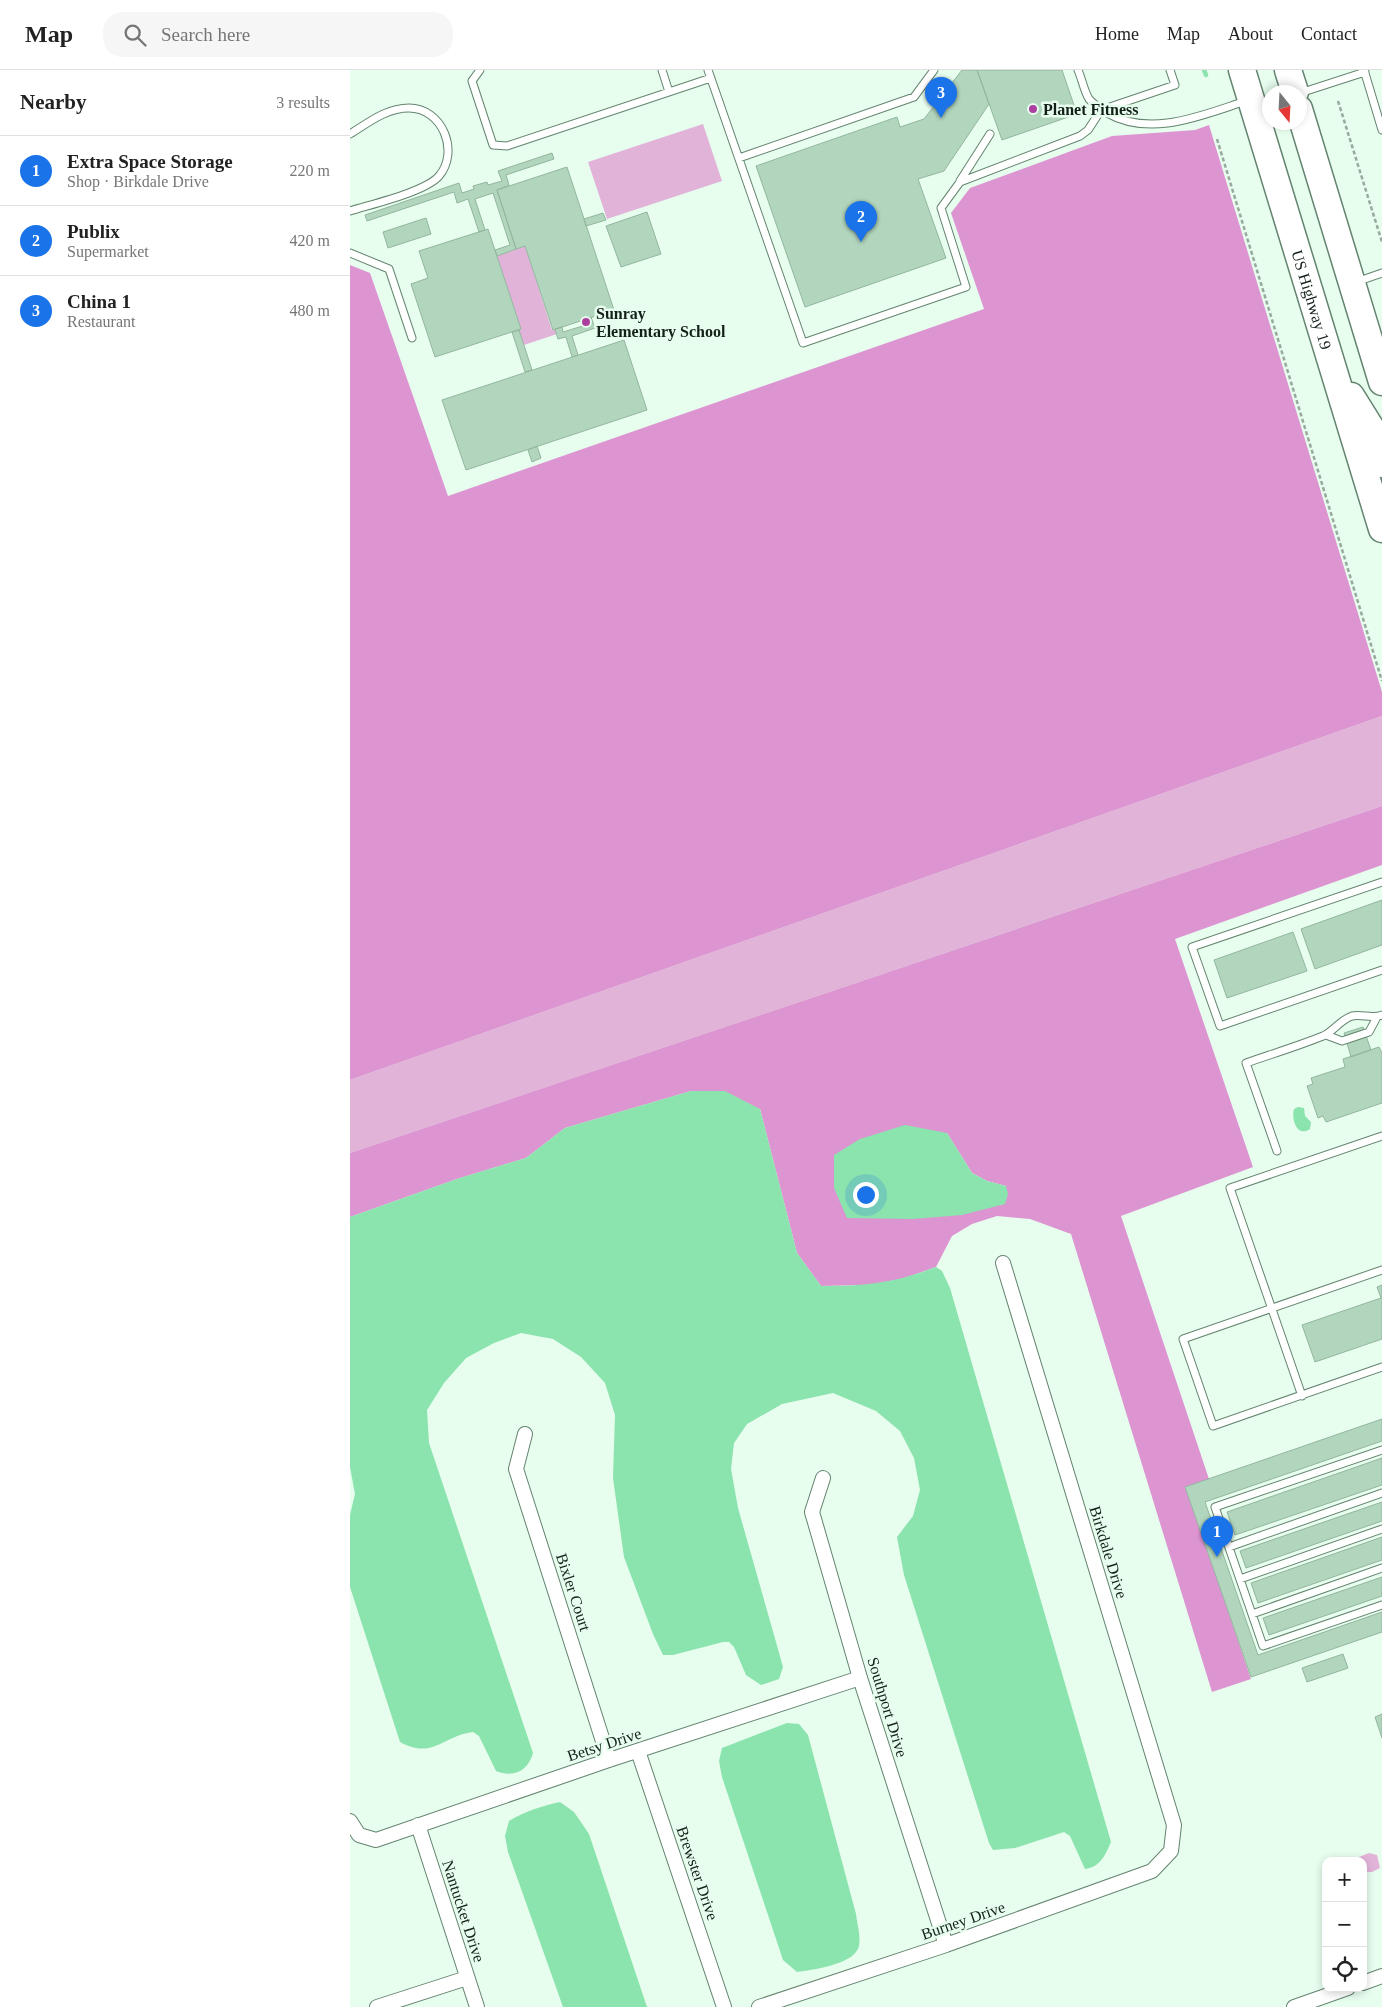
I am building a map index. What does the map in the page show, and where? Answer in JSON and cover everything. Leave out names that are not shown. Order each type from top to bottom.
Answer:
[{"type":"highway","name":"US Highway 19","points":[[1242,70],[1382,529]]},
{"type":"highway","points":[[1306,130],[1382,382]]},
{"type":"highway","points":[[1332,366],[1371,428],[1382,464]]},
{"type":"street","name":"Birkdale Drive","points":[[1003,1263],[1174,1825],[1171,1851]]},
{"type":"street","name":"Bixler Court","points":[[525,1434],[516,1469],[609,1760]]},
{"type":"street","name":"Southport Drive","points":[[823,1478],[812,1512],[860,1678],[946,1945]]},
{"type":"street","name":"Betsy Drive","points":[[350,1821],[359,1835],[376,1840],[609,1760],[860,1678]]},
{"type":"street","name":"Brewster Drive","points":[[638,1751],[724,2007]]},
{"type":"street","name":"Nantucket Drive","points":[[418,1825],[477,2007]]},
{"type":"street","name":"Burney Drive","points":[[759,2007],[946,1945],[1152,1871],[1171,1851]]},
{"type":"street","points":[[1367,1982],[1382,1976]]},
{"type":"street","points":[[376,2007],[393,2004],[467,1978]]},
{"type":"street","points":[[1294,2007],[1337,1992]]},
{"type":"lane","points":[[480,70],[472,82],[493,145],[507,146],[711,78]]},
{"type":"lane","points":[[662,70],[669,92]]},
{"type":"lane","points":[[708,70],[803,343],[966,288],[941,208],[990,134]]},
{"type":"lane","points":[[739,158],[914,98],[934,70]]},
{"type":"lane","points":[[1078,70],[1088,97],[1101,110],[1130,123],[1156,124],[1183,120],[1251,100]]},
{"type":"lane","points":[[960,182],[1080,136],[1088,130],[1101,110],[1175,85],[1170,70]]},
{"type":"lane","points":[[1293,80],[1364,71],[1382,130]]},
{"type":"lane","points":[[350,134],[387,111],[409,108],[428,112],[440,124],[447,143],[447,161],[439,176],[425,187],[350,211]]},
{"type":"lane","points":[[350,253],[389,269],[412,338]]},
{"type":"lane","points":[[1351,283],[1382,273]]},
{"type":"lane","points":[[1382,882],[1192,947],[1220,1026],[1382,970]]},
{"type":"lane","points":[[1277,1151],[1246,1063],[1326,1035],[1336,1024],[1350,1017],[1365,1014],[1379,1016],[1369,1032],[1342,1041],[1326,1035]]},
{"type":"lane","points":[[1302,1396],[1230,1188],[1382,1136]]},
{"type":"lane","points":[[1382,1270],[1183,1339],[1213,1426],[1382,1368]]},
{"type":"lane","points":[[1382,1450],[1215,1507],[1262,1646],[1382,1605]]},
{"type":"lane","points":[[1229,1547],[1382,1493]]},
{"type":"lane","points":[[1240,1579],[1382,1529]]},
{"type":"lane","points":[[1252,1614],[1382,1568]]},
{"type":"path","points":[[1338,101],[1382,242]]},
{"type":"path","points":[[1217,139],[1382,681]]},
{"type":"shaded area","points":[[703,124],[722,181],[607,219],[588,162]]},
{"type":"shaded area","points":[[1209,125],[1382,692],[1382,716],[350,1080],[350,265],[370,273],[448,496],[984,309],[951,213],[970,188],[1112,136],[1195,130]]},
{"type":"shaded area","points":[[525,246],[552,330],[555,329],[557,334],[524,345],[519,330],[521,329],[497,256]]},
{"type":"shaded area","points":[[1382,716],[1382,806],[350,1153],[350,1080]]},
{"type":"shaded area","points":[[1382,806],[1382,865],[1175,939],[1253,1167],[1121,1216],[1209,1479],[1186,1487],[1251,1679],[1212,1692],[1071,1234],[1030,1219],[997,1216],[972,1224],[952,1236],[936,1267],[905,1278],[871,1285],[821,1286],[797,1253],[760,1109],[691,1091],[565,1128],[526,1158],[457,1179],[350,1217],[350,1153]],"holes":[[[947,1133],[972,1173],[987,1181],[1006,1186],[834,1188]]]},
{"type":"shaded area","points":[[691,1091],[725,1091],[760,1109],[797,1253],[821,1286],[852,1285],[893,1280],[936,1267],[942,1271],[950,1288],[1111,1842],[1104,1856],[1095,1866],[1085,1869],[1070,1836],[1064,1832],[1015,1848],[993,1850],[989,1843],[904,1575],[897,1537],[913,1516],[920,1490],[914,1458],[900,1431],[876,1411],[833,1393],[782,1404],[747,1424],[734,1443],[731,1469],[738,1508],[783,1667],[779,1679],[761,1685],[746,1675],[734,1647],[729,1642],[673,1655],[663,1655],[653,1634],[624,1557],[613,1478],[615,1415],[605,1383],[581,1357],[553,1339],[521,1333],[494,1343],[466,1358],[444,1383],[427,1410],[429,1443],[533,1753],[524,1768],[509,1774],[496,1771],[479,1736],[473,1732],[462,1734],[429,1748],[411,1747],[400,1742],[350,1587],[350,1515],[355,1494],[350,1467],[350,1217],[457,1179],[526,1158],[565,1128]]},
{"type":"shaded area","points":[[1298,1107],[1304,1108],[1305,1116],[1311,1122],[1310,1129],[1302,1131],[1296,1126],[1293,1113],[1294,1109]]},
{"type":"shaded area","points":[[905,1125],[947,1133],[972,1173],[987,1181],[1006,1186],[1008,1194],[1005,1204],[962,1215],[913,1219],[847,1218],[834,1188],[834,1155],[860,1139]]},
{"type":"shaded area","points":[[787,1723],[799,1724],[808,1735],[856,1914],[859,1936],[858,1949],[854,1955],[830,1966],[797,1972],[783,1960],[722,1777],[719,1761],[722,1748]]},
{"type":"shaded area","points":[[560,1802],[574,1812],[589,1834],[647,2007],[563,2007],[508,1852],[505,1836],[509,1821],[534,1809]]},
{"type":"shaded area","points":[[1369,1853],[1377,1855],[1380,1868],[1367,1872],[1367,1857],[1359,1857]]},
{"type":"building","points":[[962,70],[977,70],[989,104],[944,171],[918,179],[946,258],[805,307],[756,166],[897,117],[900,127],[924,119]]},
{"type":"building","name":"Planet Fitness","points":[[977,70],[1062,70],[1077,114],[1002,140]]},
{"type":"building","points":[[552,153],[554,159],[506,175],[509,185],[497,190],[516,249],[497,256],[495,250],[510,245],[493,193],[475,199],[485,230],[479,232],[468,199],[457,203],[454,192],[367,221],[365,215],[459,183],[462,193],[474,189],[473,186],[487,182],[488,185],[502,181],[498,171]]},
{"type":"building","points":[[567,167],[614,310],[553,330],[525,246],[516,249],[497,190]]},
{"type":"building","points":[[647,212],[661,254],[621,267],[606,226]]},
{"type":"building","points":[[603,213],[606,220],[586,226],[584,219]]},
{"type":"building","points":[[426,218],[431,234],[388,248],[383,232]]},
{"type":"building","points":[[488,229],[521,329],[435,357],[411,284],[428,278],[419,251]]},
{"type":"building","points":[[591,317],[595,328],[572,336],[578,355],[572,357],[566,337],[558,339],[555,329],[562,327],[563,332],[586,325],[584,320]]},
{"type":"building","points":[[519,330],[532,370],[525,372],[512,332]]},
{"type":"building","points":[[624,340],[647,410],[466,470],[442,400]]},
{"type":"building","points":[[537,446],[541,458],[532,462],[528,450]]},
{"type":"building","points":[[1382,900],[1382,945],[1315,969],[1301,929]]},
{"type":"building","points":[[1293,932],[1307,971],[1227,998],[1214,960]]},
{"type":"building","points":[[1363,1027],[1371,1050],[1351,1057],[1344,1033]]},
{"type":"building","points":[[1379,1047],[1382,1053],[1382,1103],[1326,1122],[1323,1116],[1318,1118],[1307,1086],[1313,1084],[1311,1078],[1345,1067],[1343,1059]]},
{"type":"building","points":[[1382,1285],[1382,1339],[1315,1362],[1302,1325],[1381,1298],[1377,1287]]},
{"type":"building","points":[[1382,1419],[1382,1441],[1205,1502],[1258,1655],[1382,1612],[1382,1632],[1251,1677],[1185,1487]]},
{"type":"building","points":[[1382,1458],[1382,1485],[1235,1535],[1227,1512]]},
{"type":"building","points":[[1382,1502],[1382,1521],[1246,1568],[1240,1551]]},
{"type":"building","points":[[1382,1537],[1382,1560],[1258,1603],[1251,1583]]},
{"type":"building","points":[[1382,1577],[1382,1596],[1269,1635],[1263,1618]]},
{"type":"building","points":[[1343,1654],[1348,1668],[1307,1682],[1302,1668]]},
{"type":"building","points":[[1382,1714],[1382,1738],[1375,1717]]},
{"type":"waterway","points":[[1204,70],[1206,75]]},
{"type":"place","name":"Planet Fitness","points":[[1033,109]]},
{"type":"place","name":"China 1","points":[[941,118]]},
{"type":"place","name":"Publix","points":[[861,242]]},
{"type":"place","name":"Sunray Elementary School","points":[[586,322]]},
{"type":"place","name":"Extra Space Storage","points":[[1217,1557]]}]
